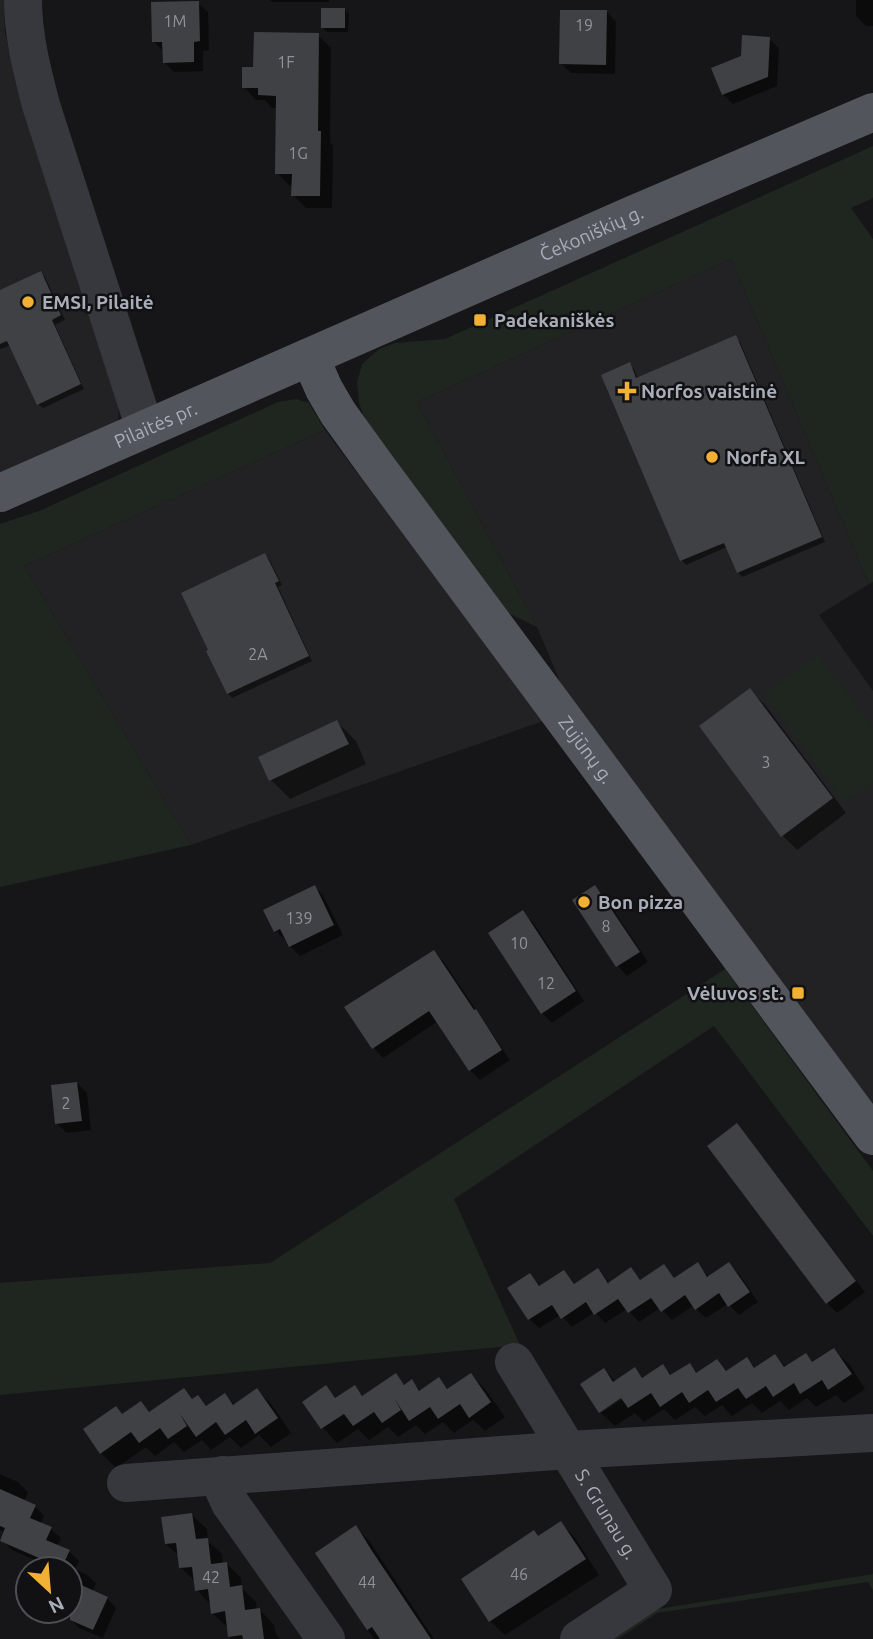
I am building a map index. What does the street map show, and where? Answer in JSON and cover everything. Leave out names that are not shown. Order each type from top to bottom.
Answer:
[{"type":"main road","name":"Čekoniškių g.","points":[[310,357],[873,112]]},
{"type":"main road","name":"Pilaitės pr.","points":[[0,493],[310,357]]},
{"type":"main road","name":"Zujūnų g.","points":[[310,357],[338,413],[415,520],[873,1136]]},
{"type":"street","points":[[23,0],[28,57],[41,104],[145,429]]},
{"type":"street","name":"S. Grunau g.","points":[[514,1362],[653,1590],[579,1639]]},
{"type":"street","points":[[126,1483],[568,1450],[873,1433]]},
{"type":"street","points":[[223,1475],[224,1490],[230,1503],[326,1639]]},
{"type":"shaded area","points":[[0,0],[4,0],[5,33],[11,57],[112,355],[119,416],[115,427],[0,482]]},
{"type":"shaded area","points":[[873,146],[873,198],[851,208],[873,239],[873,582],[869,584],[731,259],[417,402],[537,627],[508,613],[366,422],[359,403],[357,382],[362,364],[379,349],[395,343],[445,339]]},
{"type":"shaded area","points":[[731,259],[869,584],[819,615],[873,691],[873,1120],[567,698],[537,627],[417,402]]},
{"type":"shaded area","points":[[296,399],[309,403],[325,430],[24,566],[191,845],[0,887],[0,524],[39,511],[278,402]]},
{"type":"shaded area","points":[[325,430],[543,721],[191,845],[24,566]]},
{"type":"shaded area","points":[[818,654],[873,728],[873,782],[845,803],[764,694]]},
{"type":"shaded area","points":[[725,969],[873,1171],[873,1236],[714,1026],[454,1199],[520,1345],[0,1395],[0,1283],[270,1263]]},
{"type":"shaded area","points":[[873,1574],[873,1590],[868,1582],[657,1613],[618,1639],[600,1639],[652,1610]]},
{"type":"building","points":[[199,1],[200,41],[194,42],[194,62],[163,63],[162,42],[152,42],[151,2]]},
{"type":"building","points":[[321,8],[345,8],[345,28],[321,28]]},
{"type":"building","points":[[560,10],[607,10],[606,65],[559,64]]},
{"type":"building","points":[[254,32],[319,33],[320,196],[291,196],[292,174],[275,174],[276,96],[258,95],[258,88],[242,88],[242,67],[253,67]]},
{"type":"building","points":[[742,35],[770,37],[768,77],[722,95],[711,68],[741,56]]},
{"type":"building","points":[[41,271],[61,315],[52,320],[81,384],[37,405],[7,341],[0,344],[0,290]]},
{"type":"building","name":"Norfa XL","points":[[736,335],[822,537],[737,573],[724,543],[680,561],[601,375],[630,362],[636,378]]},
{"type":"building","points":[[265,553],[279,581],[275,583],[309,656],[227,694],[181,593]]},
{"type":"building","points":[[750,688],[833,798],[781,837],[699,726]]},
{"type":"building","points":[[337,720],[349,744],[269,781],[258,757]]},
{"type":"building","points":[[315,885],[334,925],[289,947],[280,929],[274,932],[263,910]]},
{"type":"building","points":[[595,885],[640,952],[616,967],[572,900]]},
{"type":"building","points":[[523,910],[576,991],[541,1014],[488,933]]},
{"type":"building","points":[[434,950],[502,1050],[469,1071],[429,1011],[372,1049],[344,1007]]},
{"type":"building","points":[[77,1082],[82,1121],[55,1124],[51,1085]]},
{"type":"building","points":[[737,1123],[856,1281],[826,1304],[707,1146]]},
{"type":"building","points":[[698,1262],[707,1277],[729,1262],[750,1292],[728,1307],[719,1293],[695,1310],[685,1295],[661,1312],[651,1298],[628,1313],[618,1299],[594,1315],[586,1302],[561,1319],[552,1305],[528,1320],[507,1288],[530,1273],[539,1286],[564,1270],[574,1284],[598,1268],[609,1285],[608,1283],[631,1267],[640,1280],[664,1264],[674,1278]]},
{"type":"building","points":[[834,1348],[852,1374],[828,1390],[822,1380],[800,1394],[794,1383],[773,1397],[766,1386],[746,1399],[738,1388],[716,1402],[708,1390],[689,1403],[682,1392],[660,1407],[651,1393],[628,1408],[621,1398],[599,1413],[580,1384],[604,1368],[613,1382],[635,1367],[642,1378],[663,1364],[670,1375],[690,1363],[696,1373],[717,1359],[726,1371],[747,1357],[754,1368],[775,1354],[784,1367],[806,1353],[812,1362]]},
{"type":"building","points":[[396,1373],[404,1385],[412,1379],[419,1391],[439,1377],[447,1389],[471,1373],[491,1402],[469,1418],[460,1404],[438,1419],[430,1407],[409,1421],[394,1398],[401,1410],[382,1423],[374,1412],[353,1426],[344,1414],[321,1429],[302,1402],[326,1385],[335,1398],[355,1385],[362,1396]]},
{"type":"building","points":[[184,1388],[192,1399],[198,1395],[206,1406],[225,1393],[233,1405],[257,1388],[278,1418],[255,1434],[246,1420],[225,1435],[216,1422],[196,1437],[180,1414],[187,1426],[168,1439],[160,1428],[139,1443],[131,1432],[100,1454],[83,1429],[116,1406],[122,1414],[141,1401],[149,1412]]},
{"type":"building","points":[[0,1489],[36,1505],[30,1518],[52,1527],[46,1540],[70,1550],[68,1555],[32,1555],[0,1541],[5,1528],[0,1526]]},
{"type":"building","points":[[192,1513],[196,1539],[208,1538],[211,1564],[227,1562],[230,1587],[242,1585],[245,1610],[260,1608],[264,1639],[243,1639],[242,1635],[228,1637],[225,1611],[211,1614],[208,1589],[195,1591],[192,1567],[179,1568],[176,1543],[165,1544],[161,1517]]},
{"type":"building","points":[[561,1521],[586,1559],[489,1622],[461,1579],[534,1530],[538,1536]]},
{"type":"building","points":[[356,1525],[431,1639],[380,1639],[372,1627],[367,1630],[315,1553]]},
{"type":"building","points":[[84,1586],[108,1597],[93,1630],[82,1625],[84,1625]]},
{"type":"place","name":"EMSI, Pilaitė","points":[[28,302]]},
{"type":"place","name":"Padekaniškės","points":[[480,320]]},
{"type":"place","name":"Norfos vaistinė","points":[[627,391]]},
{"type":"place","name":"Norfa XL","points":[[712,457]]},
{"type":"place","name":"Bon pizza","points":[[584,902]]},
{"type":"place","name":"Vėluvos st.","points":[[798,993]]}]
